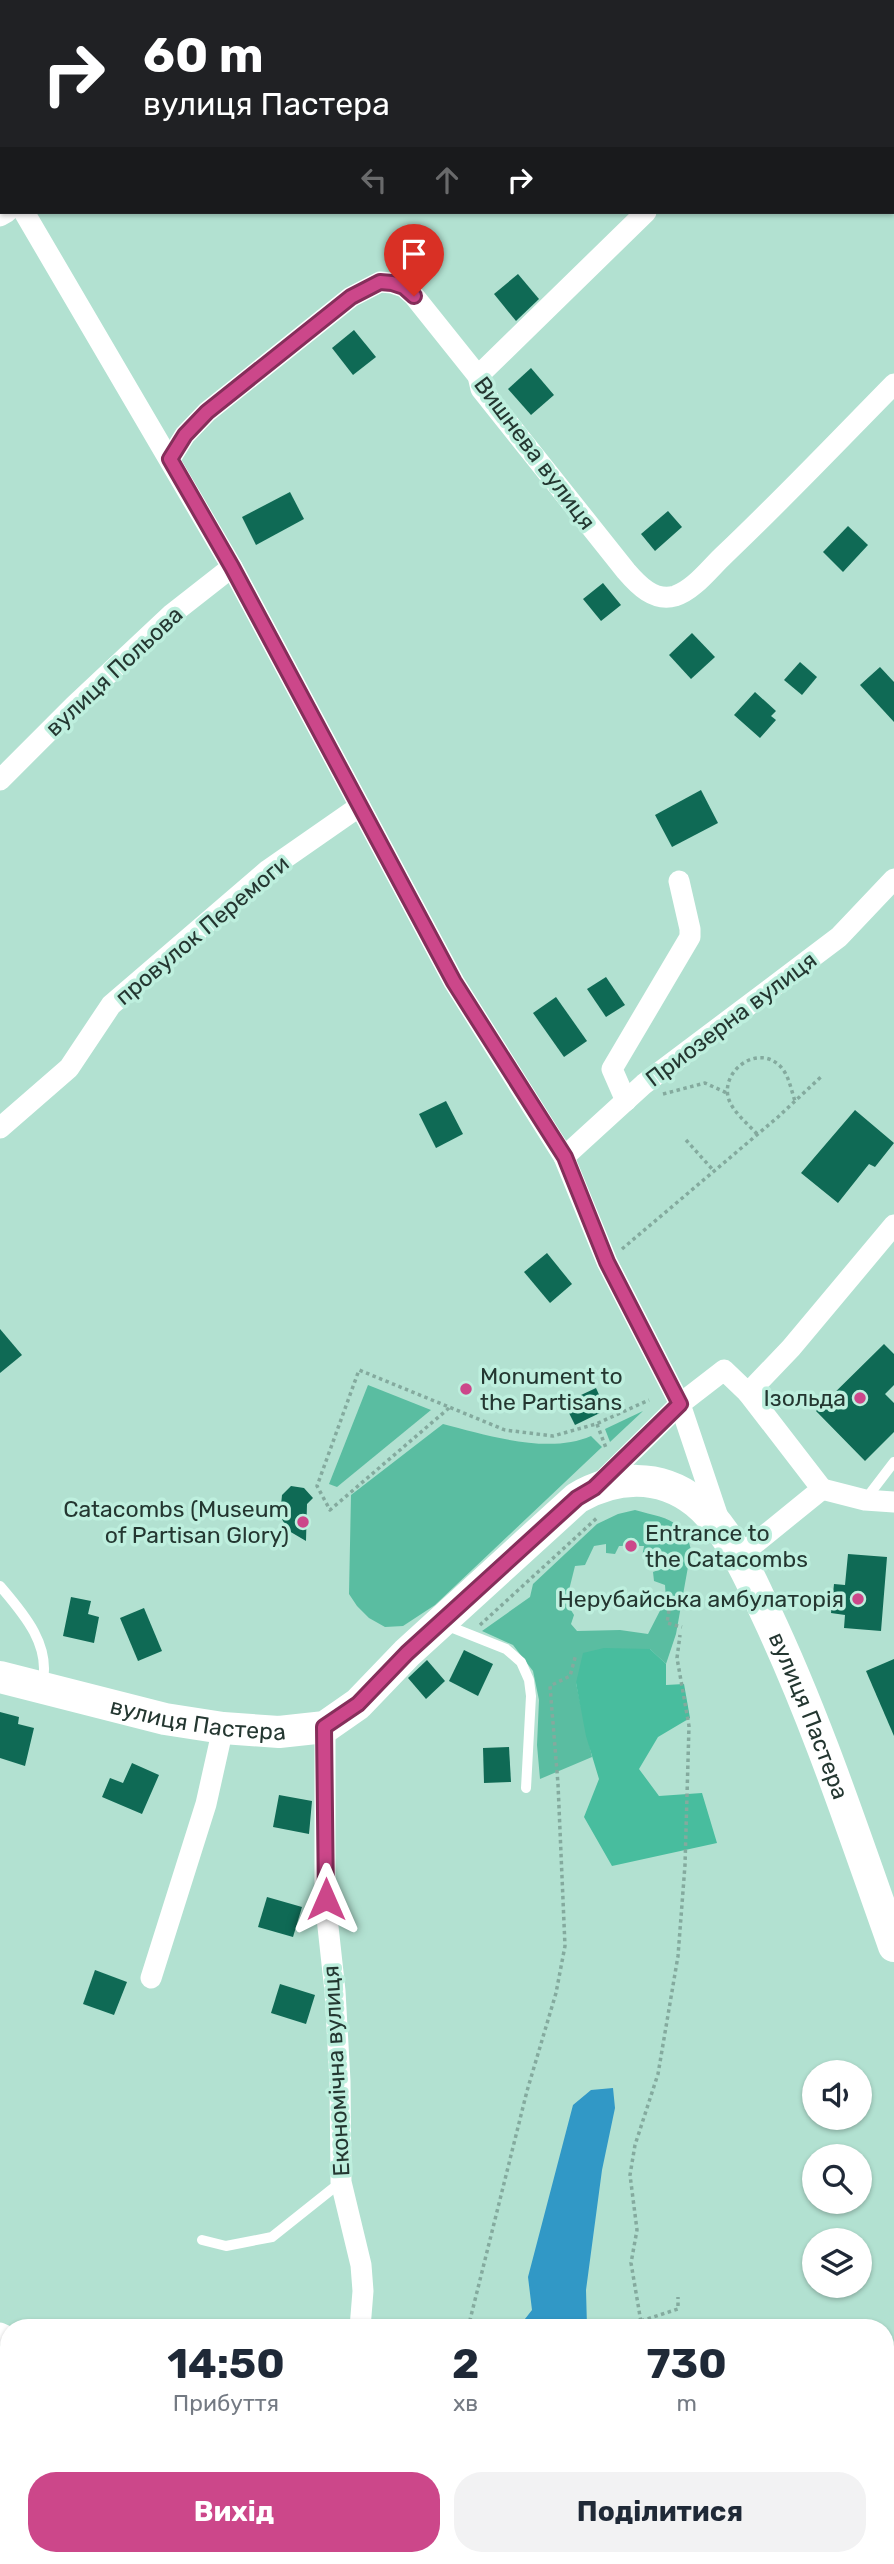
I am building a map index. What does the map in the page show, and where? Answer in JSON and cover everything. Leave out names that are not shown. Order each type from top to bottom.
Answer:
[{"type":"street","points":[[25,214],[232,567],[454,982],[565,1157],[607,1262],[680,1404],[731,1547],[822,1489]]},
{"type":"street","points":[[478,376],[644,214]]},
{"type":"street","name":"Вишнева вулиця","points":[[170,459],[185,435],[207,412],[351,297],[380,282],[392,283],[404,287],[414,296],[478,376],[481,389],[639,587],[650,594],[676,596],[693,584],[894,384]]},
{"type":"street","name":"вулиця Польова","points":[[0,780],[172,614],[232,567]]},
{"type":"street","name":"провулок Перемоги","points":[[0,1128],[69,1068],[111,1005],[268,870],[360,806]]},
{"type":"street","name":"Приозерна вулиця","points":[[565,1157],[626,1101],[744,1007],[839,937],[894,879]]},
{"type":"street","points":[[626,1101],[612,1069],[690,937],[678,881]]},
{"type":"street","points":[[748,1393],[791,1348],[894,1225]]},
{"type":"street","points":[[600,1500],[680,1404],[724,1370],[748,1393],[822,1489],[865,1500],[894,1502]]},
{"type":"street","name":"вулиця Пастера","points":[[0,1677],[165,1719],[223,1728],[279,1732],[324,1727],[358,1704],[407,1653],[454,1629],[577,1498],[600,1500],[636,1480],[654,1482],[677,1489],[697,1503],[731,1547],[754,1586],[805,1700],[894,1946]]},
{"type":"street","name":"Економічна вулиця","points":[[324,1727],[326,1899],[340,2081],[341,2182],[361,2264],[363,2291],[361,2319]]},
{"type":"street","points":[[151,1978],[206,1804],[223,1728]]},
{"type":"lane","points":[[865,1500],[894,1462]]},
{"type":"lane","points":[[0,1587],[32,1627],[43,1653],[45,1672],[41,1687]]},
{"type":"lane","points":[[454,1629],[506,1648],[521,1662],[529,1680],[530,1696],[526,1787]]},
{"type":"lane","points":[[202,2241],[226,2246],[272,2237],[341,2182]]},
{"type":"path","points":[[757,1134],[730,1104],[727,1093],[732,1073],[739,1065],[760,1058],[779,1066],[788,1079],[795,1101]]},
{"type":"path","points":[[607,1262],[823,1075]]},
{"type":"path","points":[[657,1096],[705,1083],[727,1093]]},
{"type":"path","points":[[686,1140],[713,1170]]},
{"type":"path","points":[[449,1408],[330,1510],[317,1486],[359,1370],[505,1430],[553,1436],[596,1424],[649,1400]]},
{"type":"path","points":[[596,1424],[606,1448]]},
{"type":"path","points":[[454,1629],[507,1602],[572,1539],[600,1500]]},
{"type":"path","points":[[657,1593],[670,1610],[667,1623],[682,1627]]},
{"type":"path","points":[[641,2319],[631,2263],[636,2230],[630,2175],[635,2146],[657,2074],[678,1956],[685,1865],[689,1726],[677,1658],[680,1634]]},
{"type":"path","points":[[470,2319],[527,2091],[556,1993],[565,1947],[558,1784],[550,1686],[570,1676],[576,1654]]},
{"type":"path","points":[[647,2319],[678,2309],[678,2297]]},
{"type":"green space","points":[[368,1385],[431,1410],[337,1487],[329,1484]]},
{"type":"green space","points":[[643,1411],[610,1442],[605,1429]]},
{"type":"green space","points":[[443,1424],[498,1438],[537,1443],[556,1444],[591,1436],[602,1447],[435,1605],[403,1626],[385,1627],[369,1618],[349,1594],[351,1495]]},
{"type":"green space","points":[[635,1510],[663,1518],[678,1525],[688,1539],[691,1550],[676,1634],[666,1664],[650,1649],[576,1683],[592,1757],[540,1779],[537,1745],[539,1700],[533,1671],[513,1645],[482,1631],[530,1597],[533,1584],[597,1524],[618,1514]],"holes":[[[606,1544],[606,1553],[615,1554],[619,1546],[644,1546],[642,1557],[655,1559],[658,1554],[667,1560],[666,1567],[653,1572],[654,1581],[665,1585],[666,1599],[648,1634],[620,1630],[577,1631],[571,1624],[574,1615],[566,1602],[575,1566],[585,1565],[594,1546]]]},
{"type":"green space","points":[[604,1648],[650,1649],[666,1664],[666,1685],[684,1684],[690,1718],[658,1737],[639,1769],[659,1796],[702,1793],[717,1843],[612,1866],[584,1817],[599,1779],[586,1736],[576,1683],[583,1653]]},
{"type":"water","points":[[613,2088],[615,2108],[602,2170],[586,2290],[587,2319],[525,2319],[532,2310],[528,2277],[573,2105],[591,2090]]},
{"type":"building","points":[[518,274],[539,299],[516,321],[494,294]]},
{"type":"building","points":[[354,330],[376,357],[353,375],[332,348]]},
{"type":"building","points":[[531,368],[554,395],[531,415],[508,389]]},
{"type":"building","points":[[290,492],[304,519],[256,545],[242,517]]},
{"type":"building","points":[[668,511],[682,527],[655,551],[641,534]]},
{"type":"building","points":[[848,526],[868,545],[843,572],[823,552]]},
{"type":"building","points":[[603,583],[621,605],[601,621],[583,599]]},
{"type":"building","points":[[692,633],[715,657],[691,679],[669,655]]},
{"type":"building","points":[[800,662],[817,677],[802,695],[784,680]]},
{"type":"building","points":[[880,667],[894,682],[894,722],[860,685]]},
{"type":"building","points":[[755,692],[776,711],[771,716],[776,720],[760,738],[734,715]]},
{"type":"building","points":[[701,790],[718,823],[672,847],[655,815]]},
{"type":"building","points":[[606,977],[625,1005],[606,1017],[587,989]]},
{"type":"building","points":[[556,997],[587,1041],[564,1057],[533,1013]]},
{"type":"building","points":[[446,1101],[463,1134],[436,1148],[419,1114]]},
{"type":"building","points":[[855,1110],[894,1143],[875,1167],[869,1164],[838,1203],[801,1173]]},
{"type":"building","points":[[547,1253],[572,1284],[550,1303],[524,1272]]},
{"type":"building","points":[[0,1329],[22,1355],[0,1373]]},
{"type":"building","name":"Ізольда","points":[[884,1344],[894,1354],[894,1385],[885,1394],[894,1403],[894,1432],[865,1461],[816,1411]]},
{"type":"building","points":[[596,1388],[606,1410],[575,1425],[564,1403]]},
{"type":"building","points":[[291,1486],[304,1488],[313,1498],[307,1504],[306,1541],[289,1531],[280,1516],[282,1495]]},
{"type":"building","name":"Нерубайська амбулаторія","points":[[848,1554],[887,1557],[881,1631],[844,1628],[845,1615],[831,1613],[834,1584],[845,1585]]},
{"type":"building","points":[[71,1597],[91,1601],[88,1614],[99,1617],[94,1643],[63,1636]]},
{"type":"building","points":[[144,1608],[162,1651],[138,1661],[120,1618]]},
{"type":"building","points":[[464,1650],[493,1664],[478,1696],[449,1681]]},
{"type":"building","points":[[894,1659],[894,1736],[866,1671]]},
{"type":"building","points":[[427,1660],[445,1681],[426,1699],[408,1678]]},
{"type":"building","points":[[0,1712],[19,1717],[18,1724],[34,1728],[25,1766],[0,1758]]},
{"type":"building","points":[[509,1747],[511,1782],[484,1783],[483,1748]]},
{"type":"building","points":[[132,1763],[159,1775],[142,1814],[102,1797],[110,1778],[123,1783]]},
{"type":"building","points":[[279,1795],[312,1801],[309,1834],[273,1827]]},
{"type":"building","points":[[267,1897],[302,1907],[293,1937],[258,1927]]},
{"type":"building","points":[[95,1970],[127,1982],[114,2015],[83,2004]]},
{"type":"building","points":[[280,1984],[315,1995],[306,2024],[271,2013]]},
{"type":"place","name":"Monument to the Partisans","points":[[466,1389]]},
{"type":"place","name":"Ізольда","points":[[860,1398]]},
{"type":"place","name":"Catacombs (Museum of Partisan Glory)","points":[[303,1522]]},
{"type":"place","name":"Entrance to the Catacombs","points":[[631,1546]]},
{"type":"place","name":"Нерубайська амбулаторія","points":[[858,1599]]},
{"type":"route","points":[[326,1899],[324,1727],[358,1704],[407,1653],[577,1498],[594,1488],[680,1404],[607,1262],[565,1157],[454,982],[232,567],[170,459],[195,422],[351,297],[380,282],[404,287],[414,296]]}]
